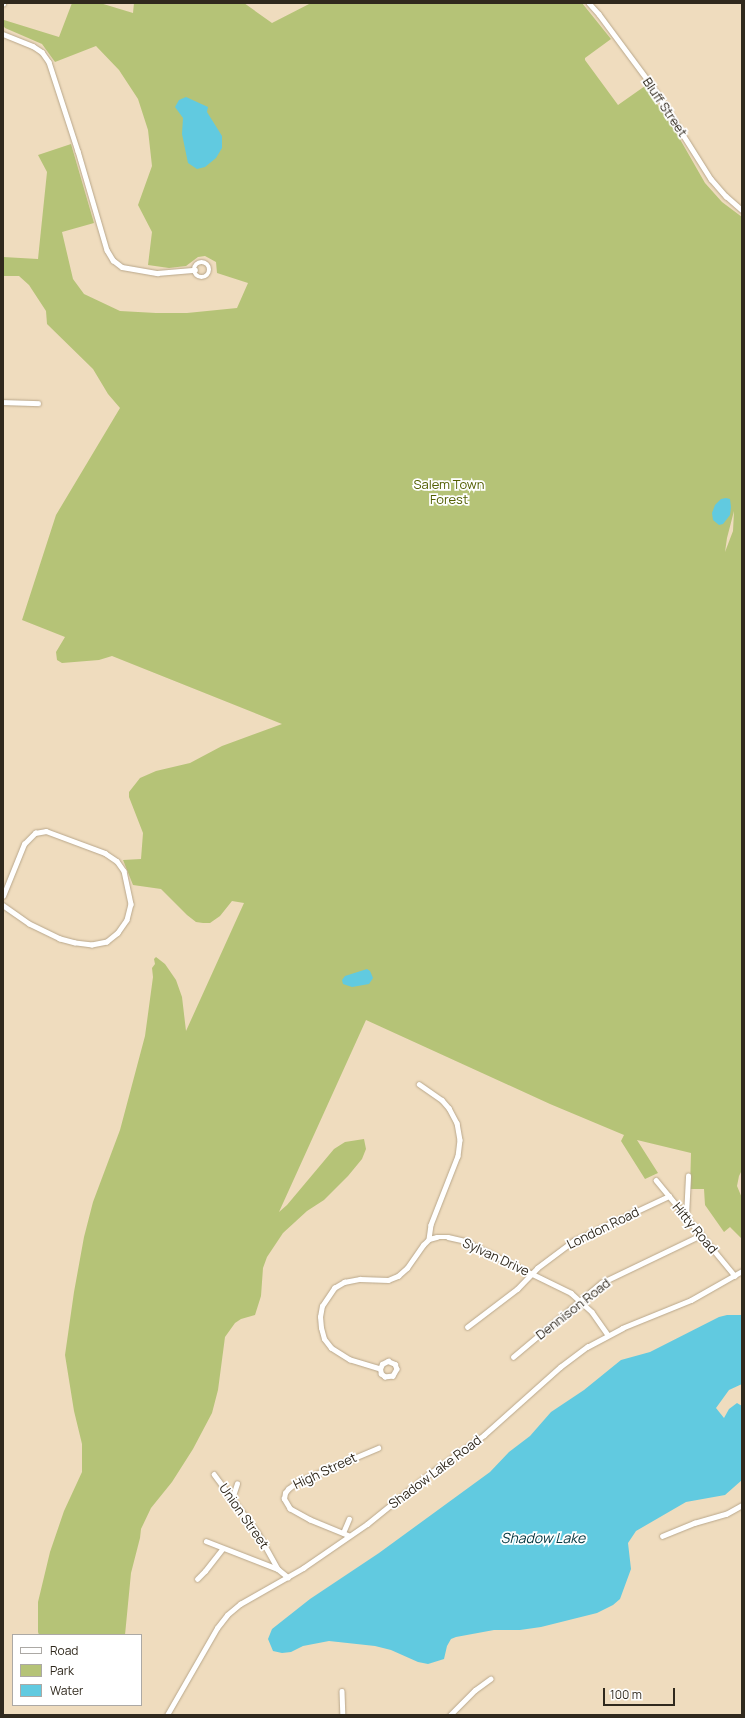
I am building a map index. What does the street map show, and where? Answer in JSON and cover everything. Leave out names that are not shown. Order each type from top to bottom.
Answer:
[{"type":"street","name":"Bluff Street","points":[[589,3],[599,14],[653,87],[711,179],[726,196],[742,210]]},
{"type":"street","points":[[3,34],[33,46],[42,52],[49,62],[78,151],[107,250],[113,260],[122,267],[157,273],[195,270]]},
{"type":"street","points":[[3,402],[38,403]]},
{"type":"street","points":[[3,896],[24,844],[35,833],[46,831],[105,853],[117,861],[124,872],[131,904],[127,920],[118,933],[107,942],[92,946],[60,939],[29,924],[3,906]]},
{"type":"street","points":[[380,1369],[350,1360],[331,1348],[324,1339],[320,1328],[320,1317],[322,1306],[334,1288],[344,1282],[360,1279],[388,1280],[398,1276],[407,1268],[429,1239],[431,1225],[458,1156],[460,1140],[457,1123],[449,1108],[442,1100],[419,1084]]},
{"type":"street","points":[[686,1216],[688,1176]]},
{"type":"street","name":"Hitty Road","points":[[656,1180],[735,1276]]},
{"type":"street","name":"London Road","points":[[467,1327],[517,1289],[537,1268],[573,1241],[669,1196]]},
{"type":"street","name":"Dennison Road","points":[[513,1357],[602,1283],[701,1234]]},
{"type":"street","name":"Sylvan Drive","points":[[429,1239],[448,1237],[465,1241],[566,1290],[580,1300],[596,1316],[608,1335]]},
{"type":"street","name":"Shadow Lake Road","points":[[168,1715],[212,1638],[227,1615],[240,1604],[258,1592],[288,1578],[349,1536],[484,1435],[574,1356],[608,1335],[691,1300],[735,1276],[742,1270]]},
{"type":"street","name":"High Street","points":[[349,1536],[310,1520],[290,1509],[284,1499],[285,1493],[297,1482],[378,1448]]},
{"type":"street","name":"Union Street","points":[[214,1474],[258,1533],[278,1569],[288,1578]]},
{"type":"street","points":[[232,1499],[237,1484]]},
{"type":"street","points":[[662,1536],[694,1523],[726,1514],[742,1506]]},
{"type":"street","points":[[343,1533],[349,1520]]},
{"type":"street","points":[[206,1541],[278,1569]]},
{"type":"street","points":[[197,1579],[222,1548]]},
{"type":"street","points":[[450,1715],[475,1690],[490,1679]]},
{"type":"street","points":[[342,1691],[343,1715]]},
{"type":"green space","name":"Salem Town Forest","points":[[72,3],[100,3],[133,13],[134,3],[244,3],[272,23],[311,3],[582,3],[611,39],[585,58],[585,60],[618,105],[645,86],[677,134],[705,183],[722,202],[742,217],[742,1170],[737,1186],[742,1198],[742,1239],[730,1227],[724,1232],[705,1205],[704,1189],[690,1189],[691,1153],[637,1140],[658,1173],[645,1179],[621,1141],[624,1135],[550,1104],[366,1020],[279,1212],[287,1205],[334,1149],[345,1142],[364,1139],[366,1149],[362,1159],[348,1176],[324,1200],[307,1211],[283,1233],[267,1257],[263,1268],[261,1296],[255,1315],[241,1319],[235,1323],[225,1337],[218,1390],[212,1413],[193,1449],[172,1482],[151,1508],[141,1529],[131,1573],[125,1634],[39,1634],[38,1632],[38,1602],[50,1552],[64,1511],[82,1472],[82,1444],[74,1411],[65,1355],[74,1292],[84,1237],[93,1202],[120,1130],[145,1036],[153,977],[152,968],[155,964],[154,959],[156,957],[165,964],[176,980],[182,997],[186,1031],[244,903],[232,901],[220,916],[210,923],[196,922],[161,889],[133,885],[123,860],[141,859],[143,833],[129,797],[129,792],[140,778],[156,771],[190,763],[222,746],[282,724],[112,656],[99,660],[62,663],[57,660],[56,652],[65,637],[22,620],[56,515],[120,408],[108,394],[93,369],[47,324],[46,311],[29,285],[19,276],[3,276],[3,257],[38,259],[47,172],[38,155],[71,144],[94,223],[62,232],[73,279],[84,294],[120,311],[187,313],[237,308],[248,283],[217,273],[216,262],[205,256],[198,257],[186,266],[169,268],[148,265],[152,232],[138,205],[152,166],[148,130],[138,99],[119,70],[96,46],[55,62],[42,44],[5,28],[3,25],[4,20],[59,37]],"holes":[[[734,511],[733,531],[725,552],[727,538]]]},
{"type":"water","points":[[186,97],[208,107],[207,112],[222,136],[222,148],[216,158],[205,167],[197,169],[188,163],[182,134],[183,118],[175,107],[179,100]]},
{"type":"water","points":[[721,499],[730,499],[730,515],[723,524],[719,525],[713,520],[712,513],[715,505]]},
{"type":"water","points":[[367,969],[370,971],[373,978],[369,984],[352,987],[343,984],[342,980],[345,976]]},
{"type":"water","name":"Shadow Lake","points":[[727,1315],[742,1315],[742,1384],[729,1390],[716,1408],[724,1418],[729,1409],[737,1403],[742,1406],[742,1480],[725,1495],[686,1502],[636,1531],[628,1543],[631,1569],[620,1599],[613,1605],[597,1613],[541,1627],[520,1630],[494,1630],[456,1637],[451,1639],[447,1646],[444,1659],[428,1664],[418,1662],[391,1650],[375,1646],[329,1641],[303,1646],[291,1652],[282,1653],[273,1651],[268,1639],[272,1629],[310,1599],[379,1553],[490,1472],[509,1452],[530,1436],[551,1412],[584,1390],[621,1360],[650,1352],[719,1317]]}]
